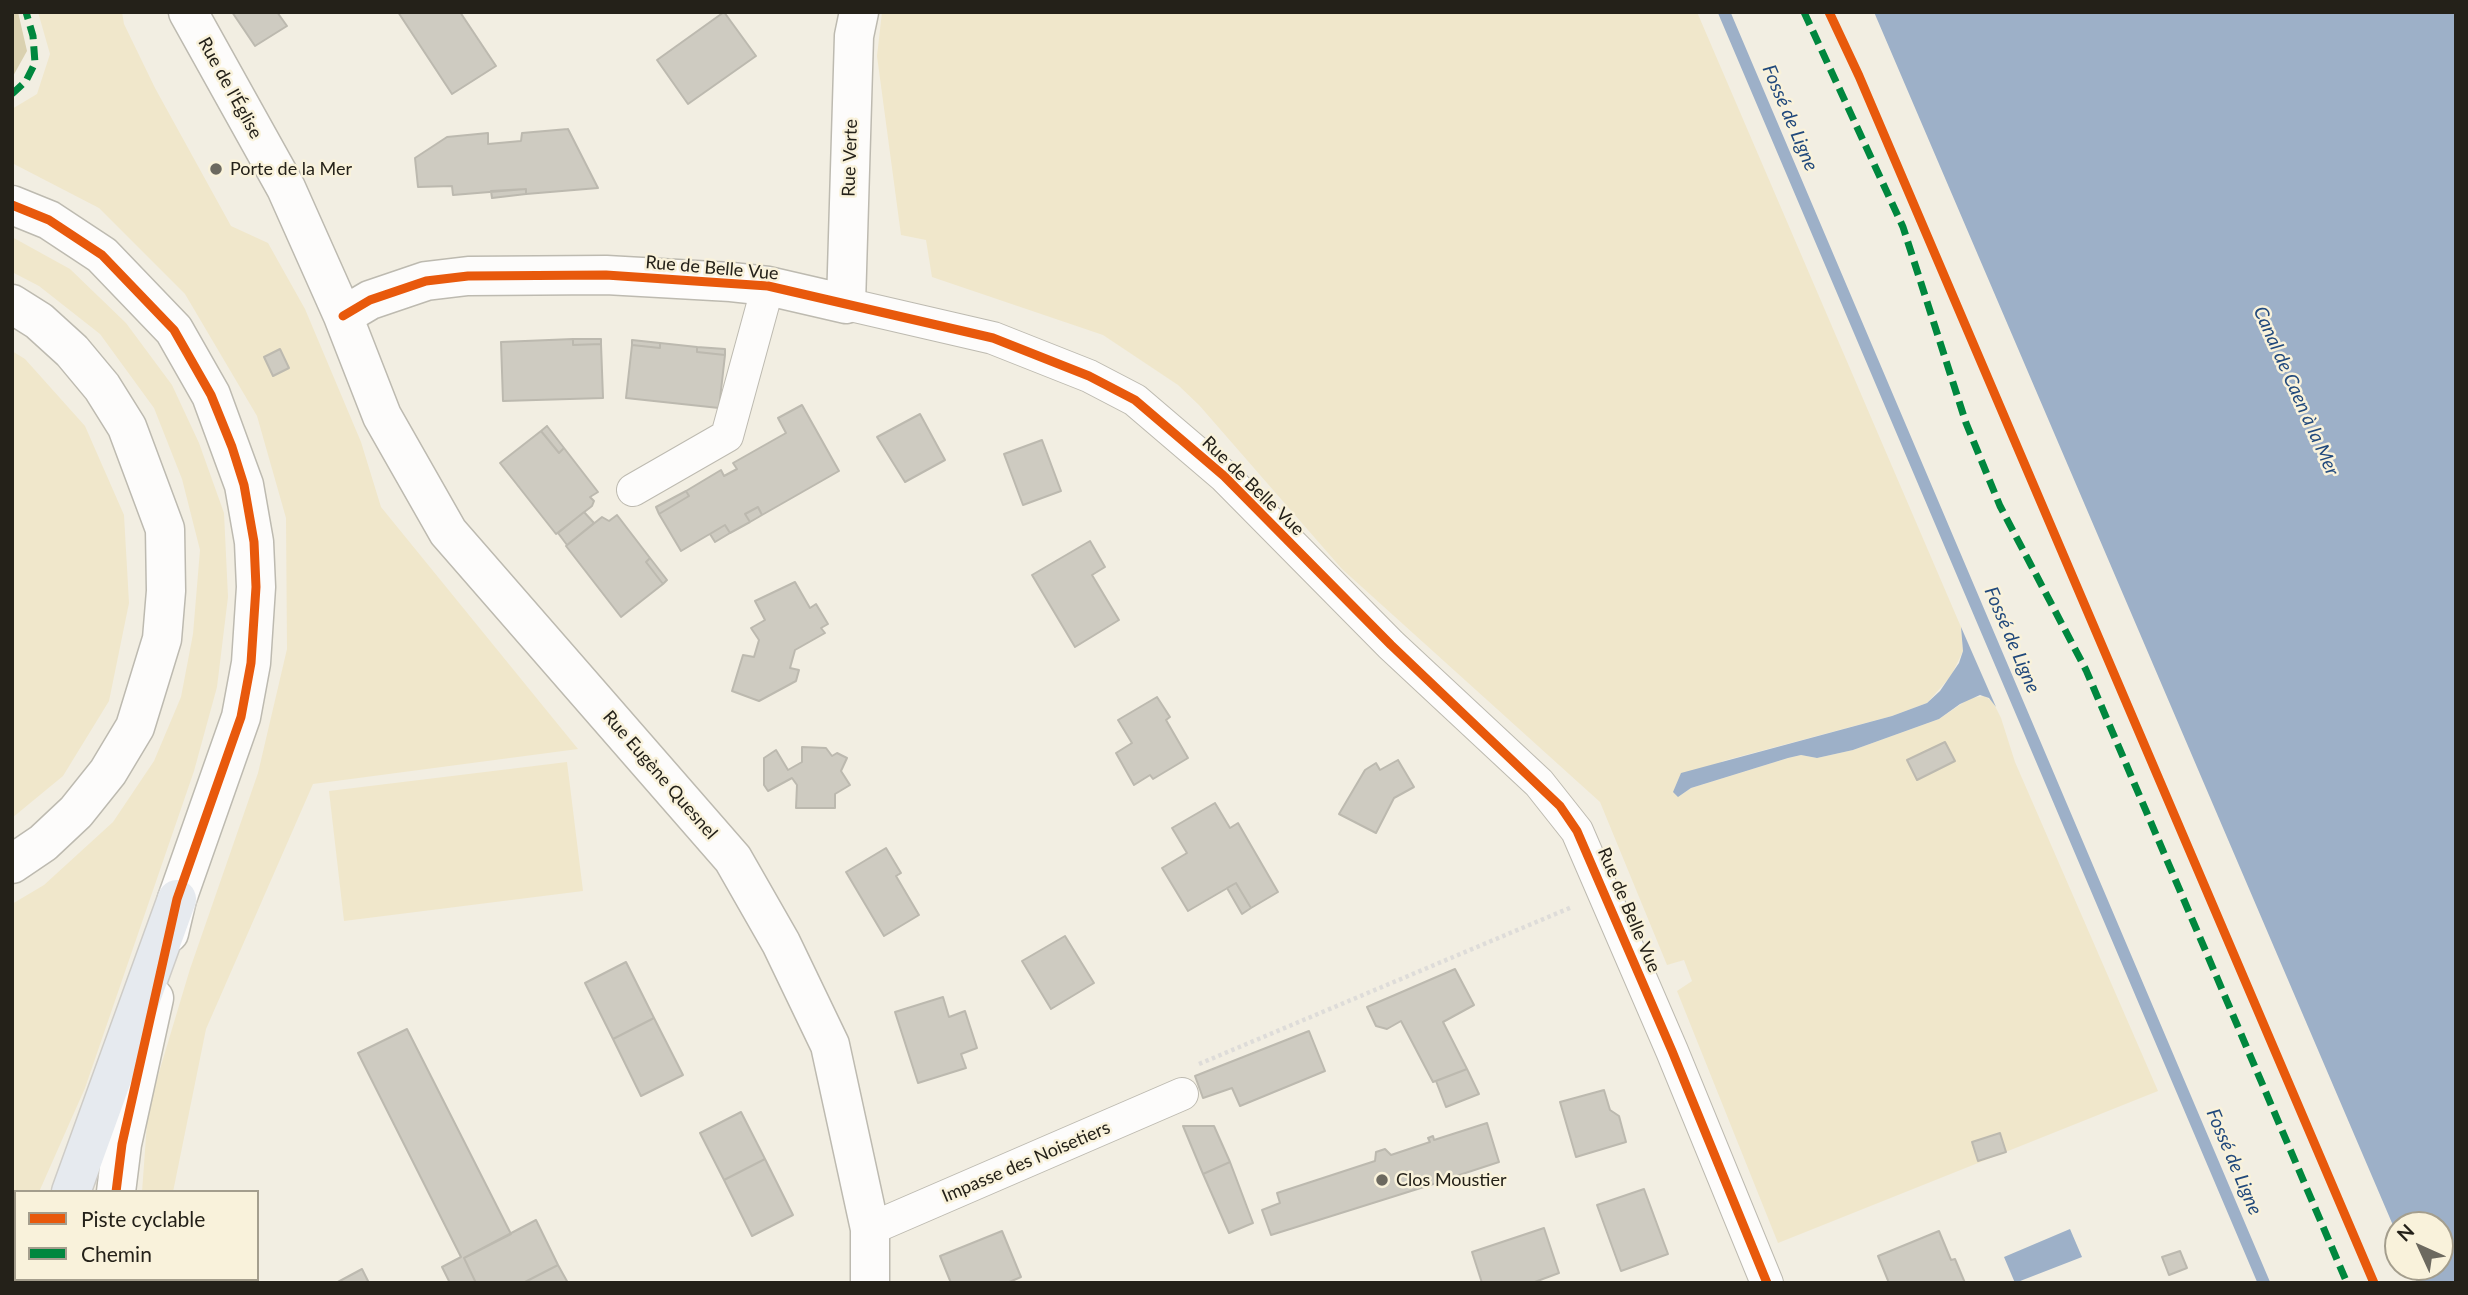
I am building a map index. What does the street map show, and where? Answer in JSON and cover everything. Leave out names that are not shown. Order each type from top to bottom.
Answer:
[{"type":"highway","points":[[72,1190],[177,899]]},
{"type":"street","name":"Rue de l'Église","points":[[188,12],[286,188],[343,316]]},
{"type":"street","name":"Rue Verte","points":[[846,304],[853,36],[859,12]]},
{"type":"street","points":[[12,205],[49,220],[102,255],[174,330],[211,396],[244,485],[254,553],[251,663],[240,717],[177,899],[122,1144],[116,1190]]},
{"type":"street","name":"Rue de Belle Vue","points":[[343,316],[370,300],[426,281],[468,276],[606,275],[768,286],[993,338],[1089,376],[1135,400],[1224,476],[1391,645],[1539,783],[1577,831],[1767,1283]]},
{"type":"street","points":[[633,490],[727,436],[768,286]]},
{"type":"street","points":[[12,304],[39,321],[72,351],[102,387],[127,426],[150,481],[165,529],[166,591],[162,639],[135,727],[108,772],[76,812],[43,843],[12,864]]},
{"type":"street","name":"Rue Eugène Quesnel","points":[[343,316],[382,416],[448,532],[733,859],[781,943],[830,1045],[870,1230],[870,1283]]},
{"type":"street","name":"Impasse des Noisetiers","points":[[870,1230],[1182,1094]]},
{"type":"path","points":[[1182,1094],[1181,1072],[1604,893]]},
{"type":"shaded area","points":[[12,12],[18,12],[27,51],[12,78]]},
{"type":"shaded area","points":[[38,12],[122,12],[124,24],[155,88],[231,226],[268,243],[305,309],[361,442],[381,507],[578,749],[313,784],[206,1029],[173,1190],[142,1190],[148,1109],[190,969],[258,773],[287,649],[286,518],[257,416],[185,294],[99,208],[12,163],[12,109],[37,94],[50,54]]},
{"type":"shaded area","points":[[882,12],[1697,12],[1961,627],[1963,651],[1951,676],[1927,703],[1892,716],[1723,761],[1678,797],[1691,788],[1788,758],[1801,755],[1817,758],[1853,750],[1939,719],[1970,698],[1985,696],[1993,702],[2001,718],[2015,762],[2158,1091],[1778,1243],[1677,991],[1692,981],[1684,960],[1667,965],[1600,802],[1342,569],[1199,405],[1178,385],[1103,335],[932,277],[926,240],[901,235],[877,56]]},
{"type":"shaded area","points":[[12,237],[70,269],[126,323],[172,385],[199,443],[224,513],[228,597],[217,687],[194,771],[85,1088],[40,1190],[14,1190],[12,1283],[12,904],[44,885],[113,822],[154,761],[181,697],[193,634],[200,550],[182,479],[154,408],[100,334],[39,286],[12,272]]},
{"type":"shaded area","points":[[12,351],[25,359],[85,426],[124,515],[129,603],[109,701],[63,776],[12,818]]},
{"type":"shaded area","points":[[567,762],[583,891],[344,921],[329,791]]},
{"type":"water","name":"Canal de Caen à la Mer","points":[[1874,12],[2456,12],[2456,1283],[2416,1281],[2454,1281],[2454,1211],[2387,1211]]},
{"type":"water","points":[[1961,627],[1996,707],[1989,698],[1980,695],[1960,704],[1939,719],[1853,750],[1817,758],[1801,755],[1788,758],[1691,788],[1678,797],[1673,792],[1681,773],[1892,716],[1927,703],[1940,691],[1959,663],[1963,651]]},
{"type":"water","points":[[2070,1229],[2082,1257],[2015,1283],[2004,1257]]},
{"type":"building","points":[[232,12],[277,12],[287,26],[255,46]]},
{"type":"building","points":[[398,12],[460,12],[496,66],[452,94]]},
{"type":"building","points":[[724,12],[756,56],[688,104],[657,60]]},
{"type":"building","points":[[568,129],[598,188],[526,194],[526,189],[453,195],[452,186],[418,187],[415,158],[447,137],[488,133],[488,144],[521,141],[522,133]]},
{"type":"building","points":[[526,189],[526,194],[492,198],[491,191]]},
{"type":"building","points":[[573,339],[573,345],[601,344],[603,398],[503,401],[501,342]]},
{"type":"building","points":[[573,339],[601,339],[601,344],[573,345]]},
{"type":"building","points":[[632,340],[660,343],[660,348],[632,345]]},
{"type":"building","points":[[660,343],[697,347],[697,352],[725,355],[719,408],[626,398],[632,345],[660,348]]},
{"type":"building","points":[[697,347],[725,349],[725,355],[697,352]]},
{"type":"building","points":[[280,349],[289,368],[273,376],[264,357]]},
{"type":"building","points":[[802,405],[839,471],[762,515],[758,507],[745,514],[750,522],[730,533],[725,525],[681,551],[659,514],[689,496],[686,491],[721,470],[724,476],[737,469],[733,463],[786,433],[778,418]]},
{"type":"building","points":[[920,414],[945,460],[905,482],[877,437]]},
{"type":"building","points":[[547,426],[564,448],[559,453],[541,431]]},
{"type":"building","points":[[541,431],[559,453],[564,448],[598,492],[590,497],[594,501],[592,506],[556,534],[500,463]]},
{"type":"building","points":[[1042,440],[1061,491],[1023,505],[1004,454]]},
{"type":"building","points":[[686,491],[689,496],[659,514],[656,507]]},
{"type":"building","points":[[758,507],[762,515],[750,522],[745,514]]},
{"type":"building","points":[[584,512],[594,523],[567,545],[558,533]]},
{"type":"building","points":[[617,515],[650,558],[646,562],[663,584],[621,617],[566,546],[602,517],[609,521]]},
{"type":"building","points":[[725,525],[730,533],[715,542],[710,534]]},
{"type":"building","points":[[1090,541],[1105,567],[1092,575],[1119,620],[1075,647],[1032,575]]},
{"type":"building","points":[[650,558],[667,580],[663,584],[646,562]]},
{"type":"building","points":[[795,582],[810,608],[816,604],[828,624],[821,628],[825,633],[795,650],[790,668],[799,670],[796,681],[759,701],[732,691],[743,655],[754,657],[759,640],[751,628],[765,620],[755,601]]},
{"type":"building","points":[[1157,697],[1170,717],[1166,720],[1188,758],[1153,779],[1150,775],[1134,785],[1116,753],[1132,743],[1118,720]]},
{"type":"building","points":[[1945,742],[1955,761],[1917,780],[1907,760]]},
{"type":"building","points":[[802,747],[826,748],[832,756],[837,753],[847,758],[841,771],[850,785],[835,794],[835,808],[796,808],[797,785],[792,778],[768,791],[764,785],[764,758],[776,750],[788,770],[802,762]]},
{"type":"building","points":[[1398,760],[1414,787],[1394,798],[1376,833],[1339,814],[1365,770],[1376,763],[1380,770]]},
{"type":"building","points":[[1215,803],[1230,828],[1238,823],[1278,892],[1251,908],[1236,883],[1188,911],[1162,868],[1187,853],[1172,828]]},
{"type":"building","points":[[886,848],[901,873],[896,876],[919,915],[884,936],[846,872]]},
{"type":"building","points":[[1236,883],[1251,908],[1242,914],[1227,888]]},
{"type":"building","points":[[1065,936],[1094,983],[1051,1009],[1022,961]]},
{"type":"building","points":[[626,962],[654,1018],[613,1039],[585,983]]},
{"type":"building","points":[[1455,969],[1474,1005],[1443,1022],[1467,1069],[1433,1082],[1401,1021],[1387,1029],[1376,1026],[1367,1007]]},
{"type":"building","points":[[943,997],[949,1017],[965,1011],[977,1048],[961,1054],[966,1068],[918,1083],[895,1012]]},
{"type":"building","points":[[654,1018],[683,1075],[641,1096],[613,1039]]},
{"type":"building","points":[[407,1029],[511,1234],[464,1258],[476,1283],[450,1283],[442,1267],[461,1257],[358,1053]]},
{"type":"building","points":[[1309,1031],[1325,1071],[1240,1106],[1232,1088],[1203,1098],[1195,1076]]},
{"type":"building","points":[[1467,1069],[1479,1094],[1446,1107],[1436,1081]]},
{"type":"building","points":[[1604,1090],[1610,1110],[1619,1116],[1626,1142],[1576,1157],[1560,1102]]},
{"type":"building","points":[[741,1112],[765,1159],[724,1180],[700,1133]]},
{"type":"building","name":"Clos Moustier","points":[[1487,1123],[1499,1162],[1447,1179],[1448,1183],[1444,1185],[1443,1181],[1271,1235],[1262,1210],[1280,1203],[1277,1193],[1375,1161],[1376,1152],[1385,1149],[1391,1155],[1430,1142],[1428,1138],[1433,1136],[1434,1140]]},
{"type":"building","points":[[1183,1126],[1214,1126],[1230,1162],[1203,1174]]},
{"type":"building","points":[[2000,1133],[2006,1152],[1978,1161],[1972,1142]]},
{"type":"building","points":[[765,1159],[793,1215],[752,1236],[724,1180]]},
{"type":"building","points":[[1230,1162],[1253,1223],[1229,1233],[1203,1174]]},
{"type":"building","points":[[1644,1189],[1668,1254],[1621,1271],[1597,1205]]},
{"type":"building","points":[[536,1220],[558,1265],[523,1283],[476,1283],[464,1258]]},
{"type":"building","points":[[1544,1228],[1559,1273],[1532,1283],[1482,1283],[1472,1252]]},
{"type":"building","points":[[1002,1231],[1021,1277],[1007,1283],[951,1283],[940,1256]]},
{"type":"building","points":[[1939,1231],[1951,1260],[1955,1259],[1965,1283],[1889,1283],[1878,1256]]},
{"type":"building","points":[[2180,1251],[2187,1268],[2169,1275],[2162,1257]]},
{"type":"building","points":[[558,1265],[568,1283],[523,1283]]},
{"type":"building","points":[[362,1269],[369,1283],[336,1283]]},
{"type":"waterway","name":"Fossé de Ligne","points":[[1724,12],[2264,1283]]},
{"type":"marked path","points":[[12,94],[26,81],[35,63],[33,36],[26,12]]},
{"type":"marked path","points":[[1804,12],[1903,227],[1966,423],[2000,506],[2086,670],[2347,1283]]},
{"type":"cycle path","points":[[1829,12],[1859,76],[2374,1283]]},
{"type":"cycle path","points":[[12,205],[49,220],[102,255],[174,330],[211,395],[232,447],[244,485],[254,542],[256,587],[251,663],[241,717],[177,899],[122,1144],[116,1190]]},
{"type":"cycle path","points":[[343,316],[370,300],[426,281],[468,276],[606,275],[768,286],[993,338],[1089,376],[1135,400],[1224,476],[1391,645],[1560,806],[1577,831],[1672,1051],[1767,1283]]},
{"type":"place","name":"Porte de la Mer","points":[[216,169]]},
{"type":"place","name":"Clos Moustier","points":[[1382,1180]]}]
